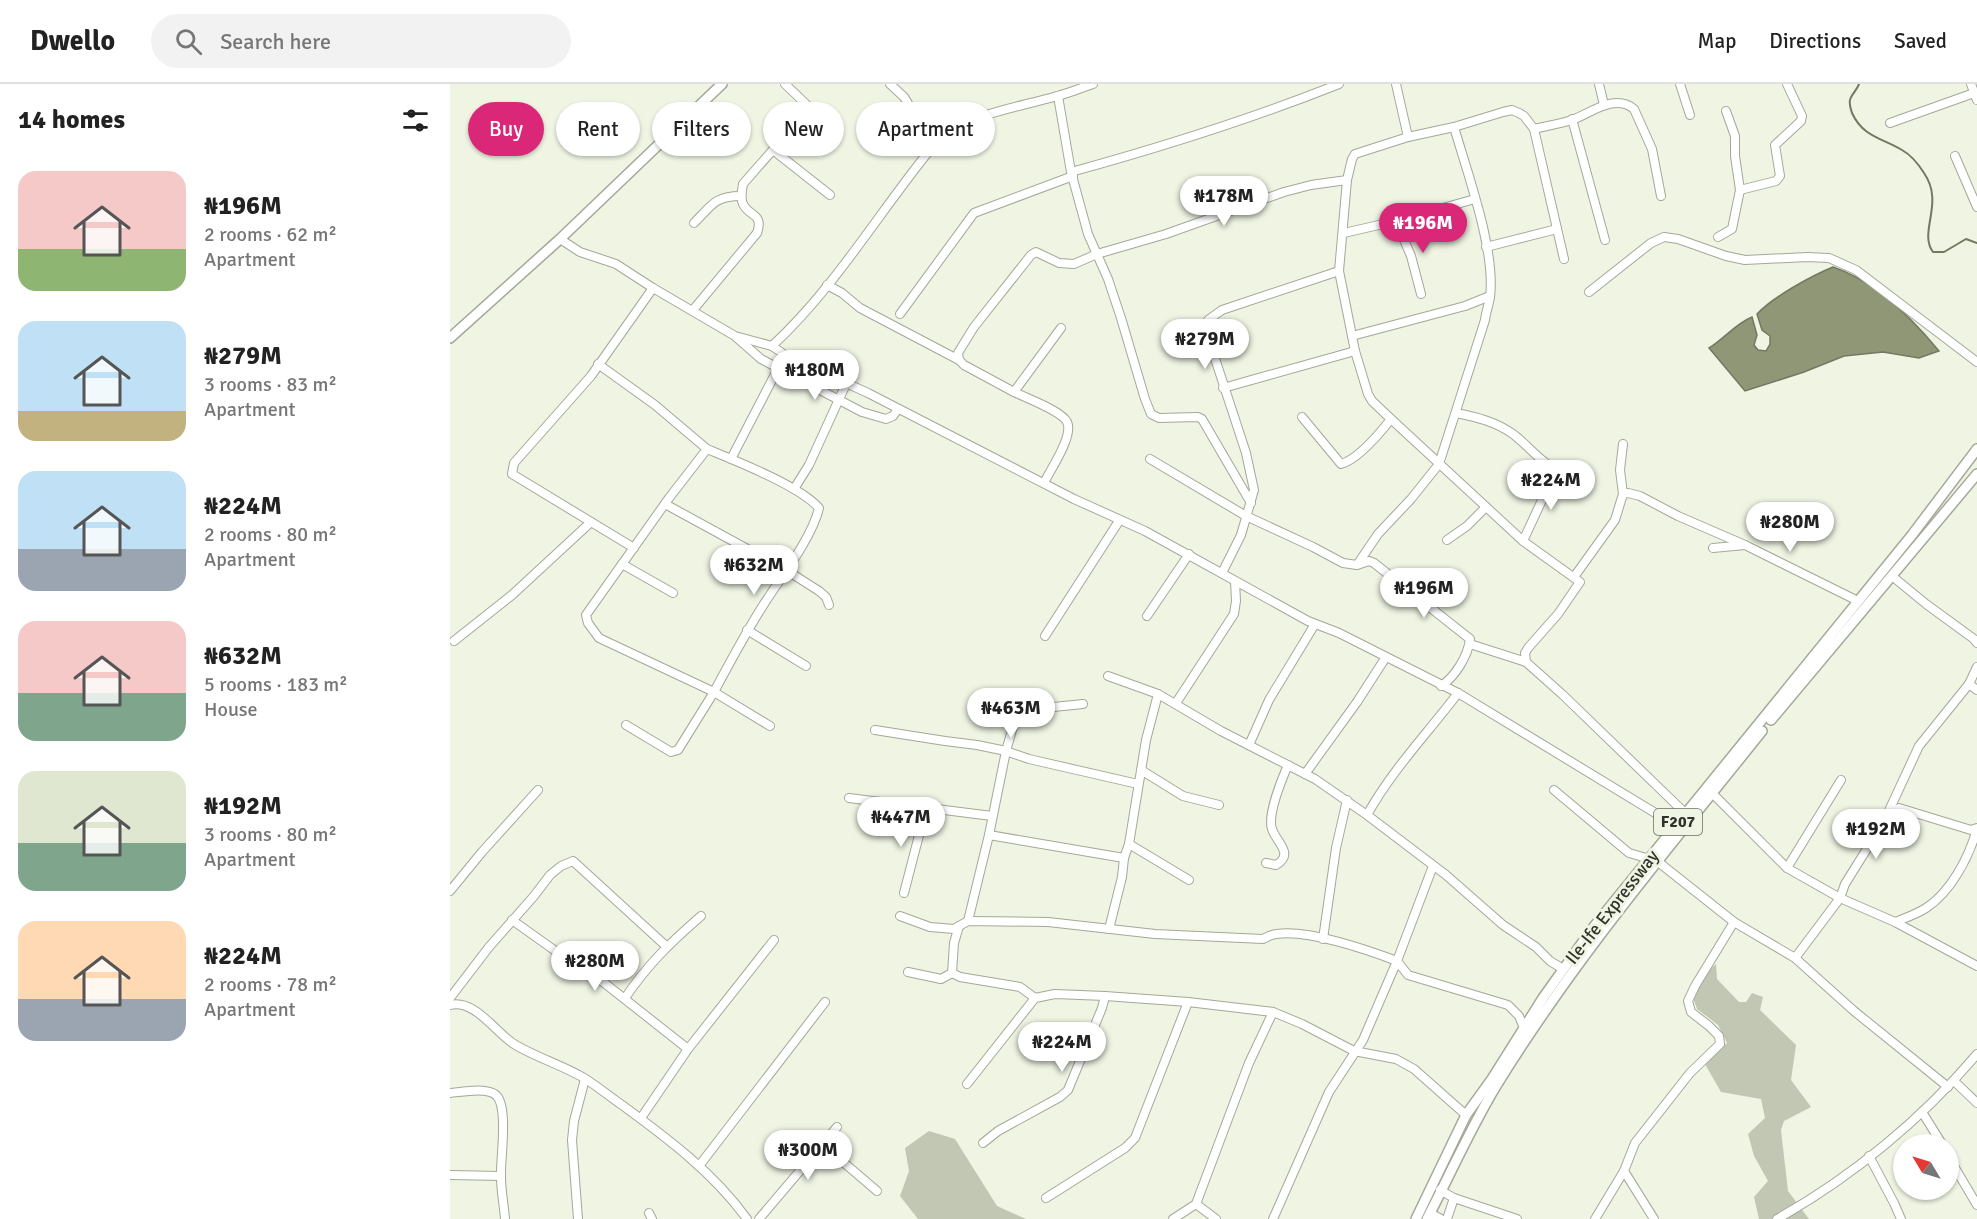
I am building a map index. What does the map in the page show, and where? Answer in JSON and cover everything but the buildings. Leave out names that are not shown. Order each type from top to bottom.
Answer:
[{"type":"main road","points":[[450,338],[560,239],[722,84]]},
{"type":"main road","name":"Ile-Ife Expressway","points":[[1416,1219],[1466,1115],[1524,1028],[1588,949],[1654,860],[1675,825],[1892,560],[1977,449]]},
{"type":"main road","name":"Ile-Ife Expressway","points":[[1429,1216],[1474,1124],[1563,969],[1592,929],[1713,794],[1761,732],[1977,474]]},
{"type":"main road","points":[[1912,535],[1920,542]]},
{"type":"main road","points":[[1892,560],[1900,567]]},
{"type":"street","points":[[785,84],[804,102]]},
{"type":"street","points":[[890,84],[907,102]]},
{"type":"street","points":[[995,113],[1093,84]]},
{"type":"street","points":[[900,314],[974,213],[1072,174],[1154,149],[1338,84]]},
{"type":"street","points":[[1396,84],[1408,137]]},
{"type":"street","points":[[1599,84],[1604,105]]},
{"type":"street","points":[[1680,84],[1690,115]]},
{"type":"street","points":[[1740,190],[1776,181],[1780,176],[1775,145],[1801,121],[1802,116],[1787,84]]},
{"type":"street","points":[[1890,123],[1976,96],[1971,84]]},
{"type":"street","points":[[1058,96],[1072,174],[1088,234],[1121,318],[1151,414],[1159,418],[1198,417],[1202,419],[1251,503]]},
{"type":"street","points":[[1534,129],[1572,120],[1604,105],[1624,102],[1634,109],[1652,149],[1661,196]]},
{"type":"street","points":[[1526,662],[1525,653],[1528,648],[1580,585],[1580,582],[1523,541],[1372,401],[1368,394],[1354,351],[1339,272],[1347,180],[1352,159],[1355,154],[1408,137],[1454,127],[1512,110],[1524,116],[1534,129],[1564,260]]},
{"type":"street","points":[[1718,237],[1732,229],[1740,190],[1735,156],[1735,136],[1726,111]]},
{"type":"street","points":[[1572,120],[1605,240]]},
{"type":"street","points":[[1357,565],[1378,534],[1411,500],[1440,464],[1482,330],[1490,296],[1486,247],[1454,127]]},
{"type":"street","points":[[693,310],[757,233],[760,225],[758,218],[743,206],[741,196],[743,184],[768,156]]},
{"type":"street","points":[[781,156],[830,195]]},
{"type":"street","points":[[772,346],[790,329],[851,256],[926,156]]},
{"type":"street","points":[[1955,156],[1977,207]]},
{"type":"street","points":[[958,360],[958,354],[974,327],[1031,255],[1036,252],[1067,265],[1074,264],[1097,254],[1166,234],[1284,192],[1320,183],[1347,180]]},
{"type":"street","points":[[694,223],[724,196],[741,196]]},
{"type":"street","points":[[1344,233],[1475,199]]},
{"type":"street","points":[[1396,221],[1411,256],[1421,294]]},
{"type":"street","points":[[1486,247],[1557,229]]},
{"type":"street","points":[[1589,292],[1651,243],[1664,237],[1678,239],[1726,256],[1745,260],[1829,258],[1856,270],[1977,362]]},
{"type":"street","points":[[560,239],[580,252],[616,264],[735,336],[761,359],[839,399],[878,418],[893,417],[898,409]]},
{"type":"street","points":[[1222,573],[1241,535],[1254,490],[1253,478],[1206,331],[1208,320],[1222,310],[1339,272]]},
{"type":"street","points":[[827,285],[842,293],[860,308],[1014,392],[1058,413],[1067,422],[1068,427],[1065,441],[1044,483]]},
{"type":"street","points":[[634,548],[512,474],[514,463],[591,376],[653,288]]},
{"type":"street","points":[[1352,336],[1465,306],[1490,296]]},
{"type":"street","points":[[1014,392],[1061,328]]},
{"type":"street","points":[[735,336],[772,346],[785,355],[898,409],[1119,521],[1145,531],[1315,624],[1339,633],[1458,693],[1675,825]]},
{"type":"street","points":[[1223,387],[1354,351]]},
{"type":"street","points":[[731,459],[785,355]]},
{"type":"street","points":[[598,364],[655,405],[707,449],[794,489],[812,500],[819,508],[804,541],[747,630],[714,692],[678,750],[671,752],[626,725]]},
{"type":"street","points":[[794,489],[808,465],[846,384]]},
{"type":"street","points":[[1456,413],[1497,424],[1513,434],[1556,470],[1566,473]]},
{"type":"street","points":[[1302,417],[1341,464],[1365,447],[1391,419]]},
{"type":"street","points":[[1574,577],[1616,520],[1623,494],[1620,470],[1623,444]]},
{"type":"street","points":[[707,449],[585,615],[599,638],[714,692],[770,726]]},
{"type":"street","points":[[1149,459],[1246,516],[1343,563],[1357,565],[1369,561],[1374,563],[1467,635],[1470,644],[1454,674],[1441,686]]},
{"type":"street","points":[[1523,541],[1556,470]]},
{"type":"street","points":[[1623,494],[1640,496],[1858,601]]},
{"type":"street","points":[[665,504],[786,570],[819,591],[826,597],[829,605]]},
{"type":"street","points":[[1447,540],[1467,526],[1486,507]]},
{"type":"street","points":[[1045,636],[1119,521]]},
{"type":"street","points":[[454,641],[520,587],[591,522]]},
{"type":"street","points":[[1713,548],[1745,545]]},
{"type":"street","points":[[1147,616],[1189,554]]},
{"type":"street","points":[[622,564],[674,592]]},
{"type":"street","points":[[1892,576],[1977,643]]},
{"type":"street","points":[[1176,703],[1234,614],[1235,580]]},
{"type":"street","points":[[1250,745],[1269,700],[1315,624]]},
{"type":"street","points":[[747,630],[806,666]]},
{"type":"street","points":[[1470,644],[1526,662],[1685,813]]},
{"type":"street","points":[[1305,774],[1386,657]]},
{"type":"street","points":[[1795,958],[1840,898],[1845,884],[1883,822],[1919,746],[1969,684],[1977,668]]},
{"type":"street","points":[[1108,676],[1176,703],[1221,731],[1305,774],[1347,800],[1433,866],[1503,925],[1563,969]]},
{"type":"street","points":[[1969,684],[1977,690]]},
{"type":"street","points":[[1368,815],[1400,763],[1421,741],[1458,693]]},
{"type":"street","points":[[1109,929],[1129,844],[1146,740],[1158,694]]},
{"type":"street","points":[[968,921],[1016,716],[1024,710],[1083,704]]},
{"type":"street","points":[[875,730],[977,745],[1138,784]]},
{"type":"street","points":[[1266,863],[1276,865],[1281,862],[1285,853],[1272,828],[1274,803],[1288,765]]},
{"type":"street","points":[[1141,770],[1183,796],[1219,805]]},
{"type":"street","points":[[1787,868],[1841,780]]},
{"type":"street","points":[[450,891],[538,790]]},
{"type":"street","points":[[1554,790],[1629,853],[1654,860],[1734,922],[1795,958],[1854,1011],[1977,1103]]},
{"type":"street","points":[[1713,794],[1787,868],[1840,898],[1895,922],[1977,966]]},
{"type":"street","points":[[849,798],[992,816]]},
{"type":"street","points":[[1323,939],[1336,848],[1347,800]]},
{"type":"street","points":[[904,893],[924,816],[924,806]]},
{"type":"street","points":[[1883,822],[1899,808],[1971,830],[1977,828]]},
{"type":"street","points":[[1895,922],[1926,908],[1940,897],[1959,870],[1973,843],[1977,828]]},
{"type":"street","points":[[989,835],[1124,858]]},
{"type":"street","points":[[1129,844],[1189,880]]},
{"type":"street","points":[[450,998],[550,875],[561,866],[573,861],[666,946]]},
{"type":"street","points":[[1273,1219],[1329,1092],[1372,1021],[1433,866]]},
{"type":"street","points":[[625,998],[647,967],[666,946],[701,916]]},
{"type":"street","points":[[900,916],[930,927],[954,929],[968,921],[1048,922],[1174,935],[1263,939],[1276,934],[1323,939],[1373,951],[1397,961],[1408,975],[1508,1005],[1519,1016],[1524,1028]]},
{"type":"street","points":[[512,920],[625,998],[655,1025],[688,1049]]},
{"type":"street","points":[[1595,1219],[1624,1171],[1635,1143],[1690,1073],[1720,1044],[1719,1036],[1691,1012],[1688,1001],[1734,922]]},
{"type":"street","points":[[952,974],[954,943],[959,926]]},
{"type":"street","points":[[641,1118],[688,1049],[774,940]]},
{"type":"street","points":[[908,972],[941,979],[952,974],[1020,987],[1035,998]]},
{"type":"street","points":[[967,1084],[1035,998],[1055,994],[1105,996],[1188,1002],[1273,1012],[1302,1024],[1354,1052],[1396,1059],[1414,1069],[1466,1115]]},
{"type":"street","points":[[983,1143],[998,1131],[1060,1097],[1068,1090],[1098,1019],[1105,996]]},
{"type":"street","points":[[699,1166],[825,1002]]},
{"type":"street","points":[[1046,1198],[1125,1148],[1135,1138],[1188,1002]]},
{"type":"street","points":[[450,1005],[458,1003],[474,1010],[514,1044],[585,1079],[641,1118],[699,1166],[738,1206],[747,1219]]},
{"type":"street","points":[[1173,1219],[1196,1204],[1249,1063],[1273,1012]]},
{"type":"street","points":[[1777,1219],[1827,1188],[1869,1156],[1922,1112],[1977,1054]]},
{"type":"street","points":[[579,1219],[572,1140],[574,1121],[585,1079]]},
{"type":"street","points":[[450,1093],[486,1091],[495,1094],[500,1101],[504,1136],[501,1176],[505,1219]]},
{"type":"street","points":[[1922,1112],[1936,1134]]},
{"type":"street","points":[[759,1219],[837,1127]]},
{"type":"street","points":[[822,1144],[877,1191]]},
{"type":"street","points":[[1869,1156],[1901,1219]]},
{"type":"street","points":[[1624,1171],[1654,1219]]},
{"type":"street","points":[[450,1175],[501,1176]]},
{"type":"street","points":[[1959,1175],[1977,1205]]},
{"type":"street","points":[[1440,1190],[1454,1198],[1517,1219]]},
{"type":"street","points":[[1447,1219],[1454,1198]]},
{"type":"street","points":[[1196,1204],[1216,1219]]},
{"type":"street","points":[[1429,1216],[1441,1219]]},
{"type":"shaded area","points":[[1833,267],[1878,291],[1904,313],[1939,351],[1919,358],[1883,352],[1844,356],[1745,391],[1709,348],[1752,317],[1757,335],[1754,345],[1758,350],[1766,351],[1770,344],[1770,336],[1762,330],[1757,314],[1793,288]]},
{"type":"shaded area","points":[[1716,964],[1717,979],[1739,1002],[1746,1002],[1752,993],[1763,997],[1760,1010],[1796,1045],[1791,1080],[1811,1107],[1784,1121],[1781,1130],[1788,1191],[1809,1219],[1759,1219],[1754,1197],[1768,1181],[1754,1156],[1748,1134],[1765,1118],[1761,1099],[1721,1092],[1705,1064],[1727,1043],[1718,1025],[1697,1009],[1693,998],[1705,974]]},
{"type":"shaded area","points":[[929,1131],[955,1139],[997,1206],[1026,1219],[918,1219],[900,1196],[909,1171],[905,1148]]},
{"type":"waterway","points":[[1859,84],[1850,102],[1856,121],[1867,132],[1909,155],[1920,167],[1930,184],[1932,206],[1928,235],[1933,252],[1944,252],[1966,239],[1977,243]]}]
